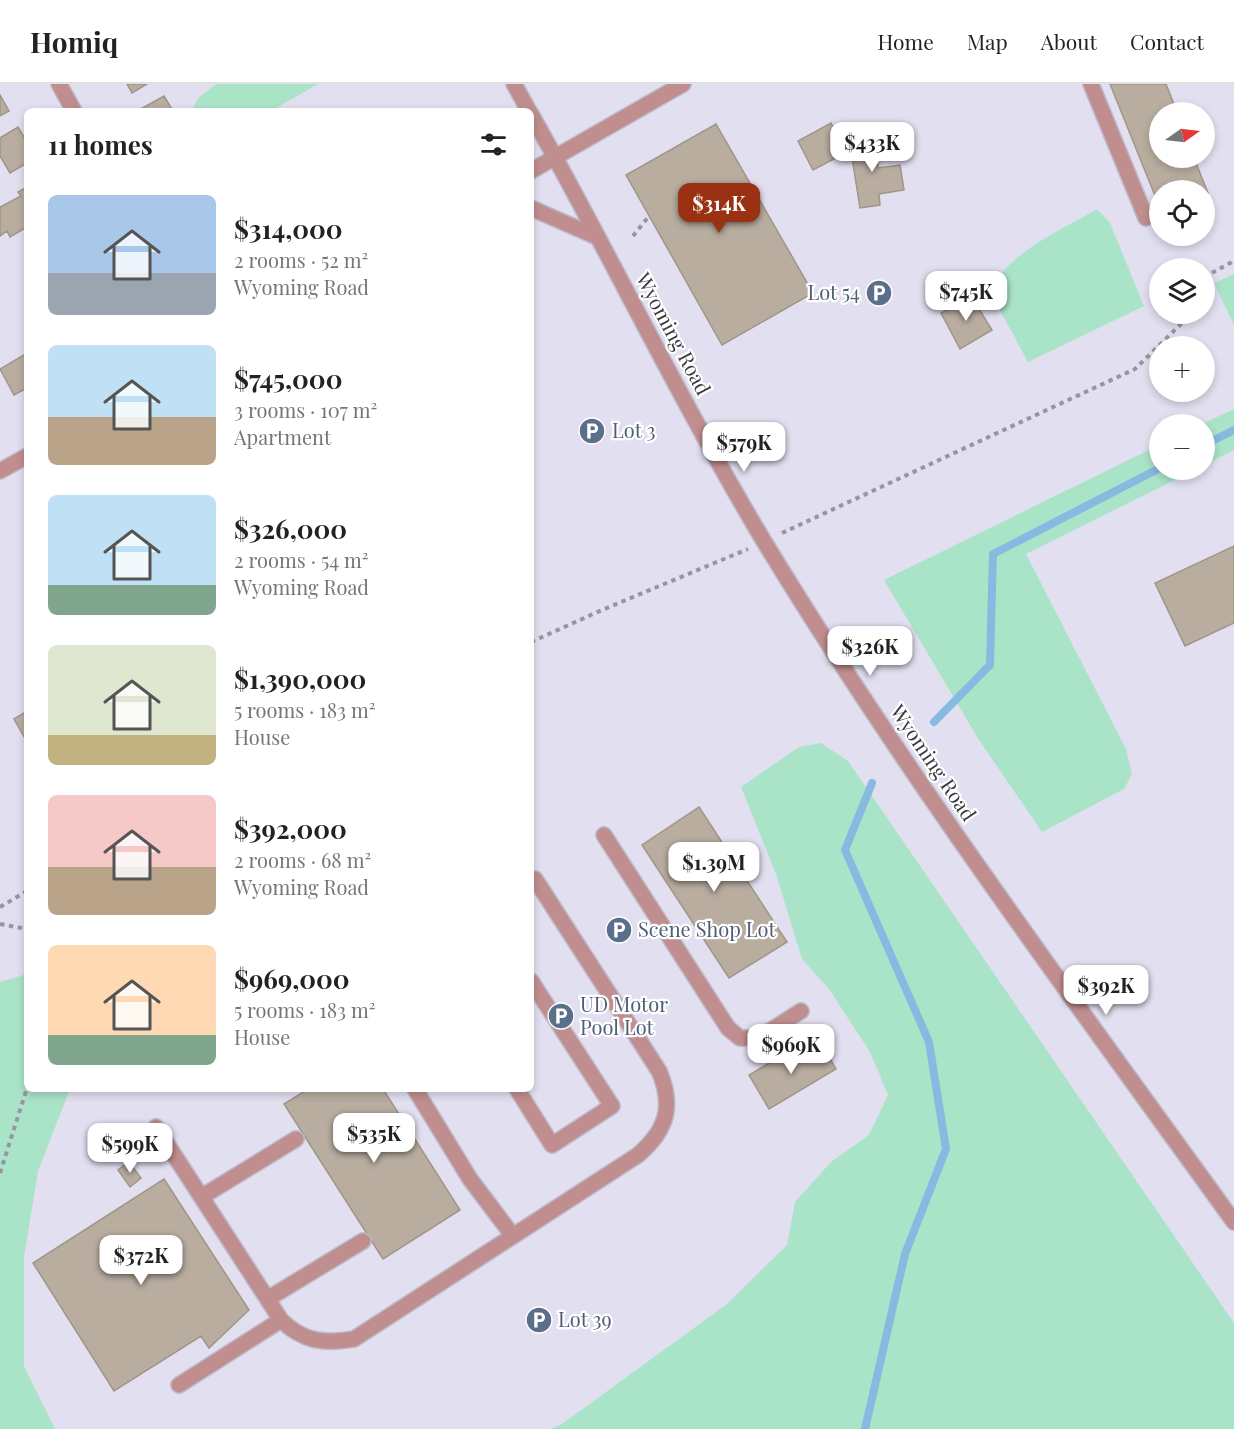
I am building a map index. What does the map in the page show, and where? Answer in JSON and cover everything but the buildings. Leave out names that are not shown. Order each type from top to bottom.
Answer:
[{"type":"street","points":[[59,84],[72,108]]},
{"type":"street","name":"Wyoming Road","points":[[514,84],[527,108]]},
{"type":"street","points":[[534,169],[683,84]]},
{"type":"street","points":[[1091,84],[1146,218]]},
{"type":"street","name":"Wyoming Road","points":[[534,120],[712,451],[764,541],[852,680],[1016,920],[1234,1221]]},
{"type":"street","points":[[534,209],[597,237]]},
{"type":"street","points":[[0,471],[24,458]]},
{"type":"street","points":[[604,835],[728,1028],[740,1038],[759,1038],[801,1011]]},
{"type":"street","points":[[156,1127],[269,1298],[281,1320],[291,1330],[310,1340],[330,1343],[354,1340],[638,1155],[650,1145],[668,1115],[668,1090],[659,1071],[535,879]]},
{"type":"street","points":[[519,1092],[552,1145],[612,1106],[534,986]]},
{"type":"street","points":[[418,1092],[470,1179],[513,1236]]},
{"type":"street","points":[[203,1197],[296,1138]]},
{"type":"street","points":[[269,1298],[363,1241]]},
{"type":"street","points":[[179,1385],[281,1320]]},
{"type":"path","points":[[633,236],[649,216]]},
{"type":"path","points":[[1215,271],[1234,261]]},
{"type":"path","points":[[795,527],[1135,369],[1180,324]]},
{"type":"path","points":[[534,641],[735,555]]},
{"type":"path","points":[[0,907],[24,893]]},
{"type":"path","points":[[0,924],[24,928]]},
{"type":"path","points":[[0,1173],[26,1092]]},
{"type":"green space","points":[[216,84],[318,84],[276,108],[193,108],[198,98]]},
{"type":"green space","points":[[1097,209],[1110,223],[1144,306],[1028,362],[990,292],[999,277],[1023,253]]},
{"type":"green space","points":[[1234,274],[1234,325],[1215,285],[1215,283]]},
{"type":"green space","points":[[1234,409],[1234,450],[1215,460],[1215,418]]},
{"type":"green space","points":[[1149,450],[1149,480],[1175,480],[1026,554],[1126,749],[1132,774],[1124,789],[1042,832],[979,740],[884,580]]},
{"type":"green space","points":[[821,743],[848,761],[1234,1323],[1234,1429],[550,1429],[562,1424],[727,1304],[787,1245],[795,1202],[831,1162],[869,1135],[888,1095],[870,1052],[829,989],[802,959],[776,874],[741,787],[799,747]]},
{"type":"green space","points":[[24,975],[24,1092],[69,1092],[38,1171],[24,1258],[24,1366],[55,1429],[0,1429],[0,982]]},
{"type":"waterway","points":[[1215,440],[1234,430]]},
{"type":"waterway","points":[[934,722],[990,665],[993,554],[1149,474]]},
{"type":"waterway","points":[[865,1429],[905,1254],[946,1149],[929,1042],[845,850],[872,783]]},
{"type":"place","name":"Lot 54","points":[[879,293]]},
{"type":"place","name":"Lot 3","points":[[592,431]]},
{"type":"place","name":"Scene Shop Lot","points":[[619,930]]},
{"type":"place","name":"UD Motor Pool Lot","points":[[561,1016]]},
{"type":"place","name":"Lot 39","points":[[539,1320]]}]
